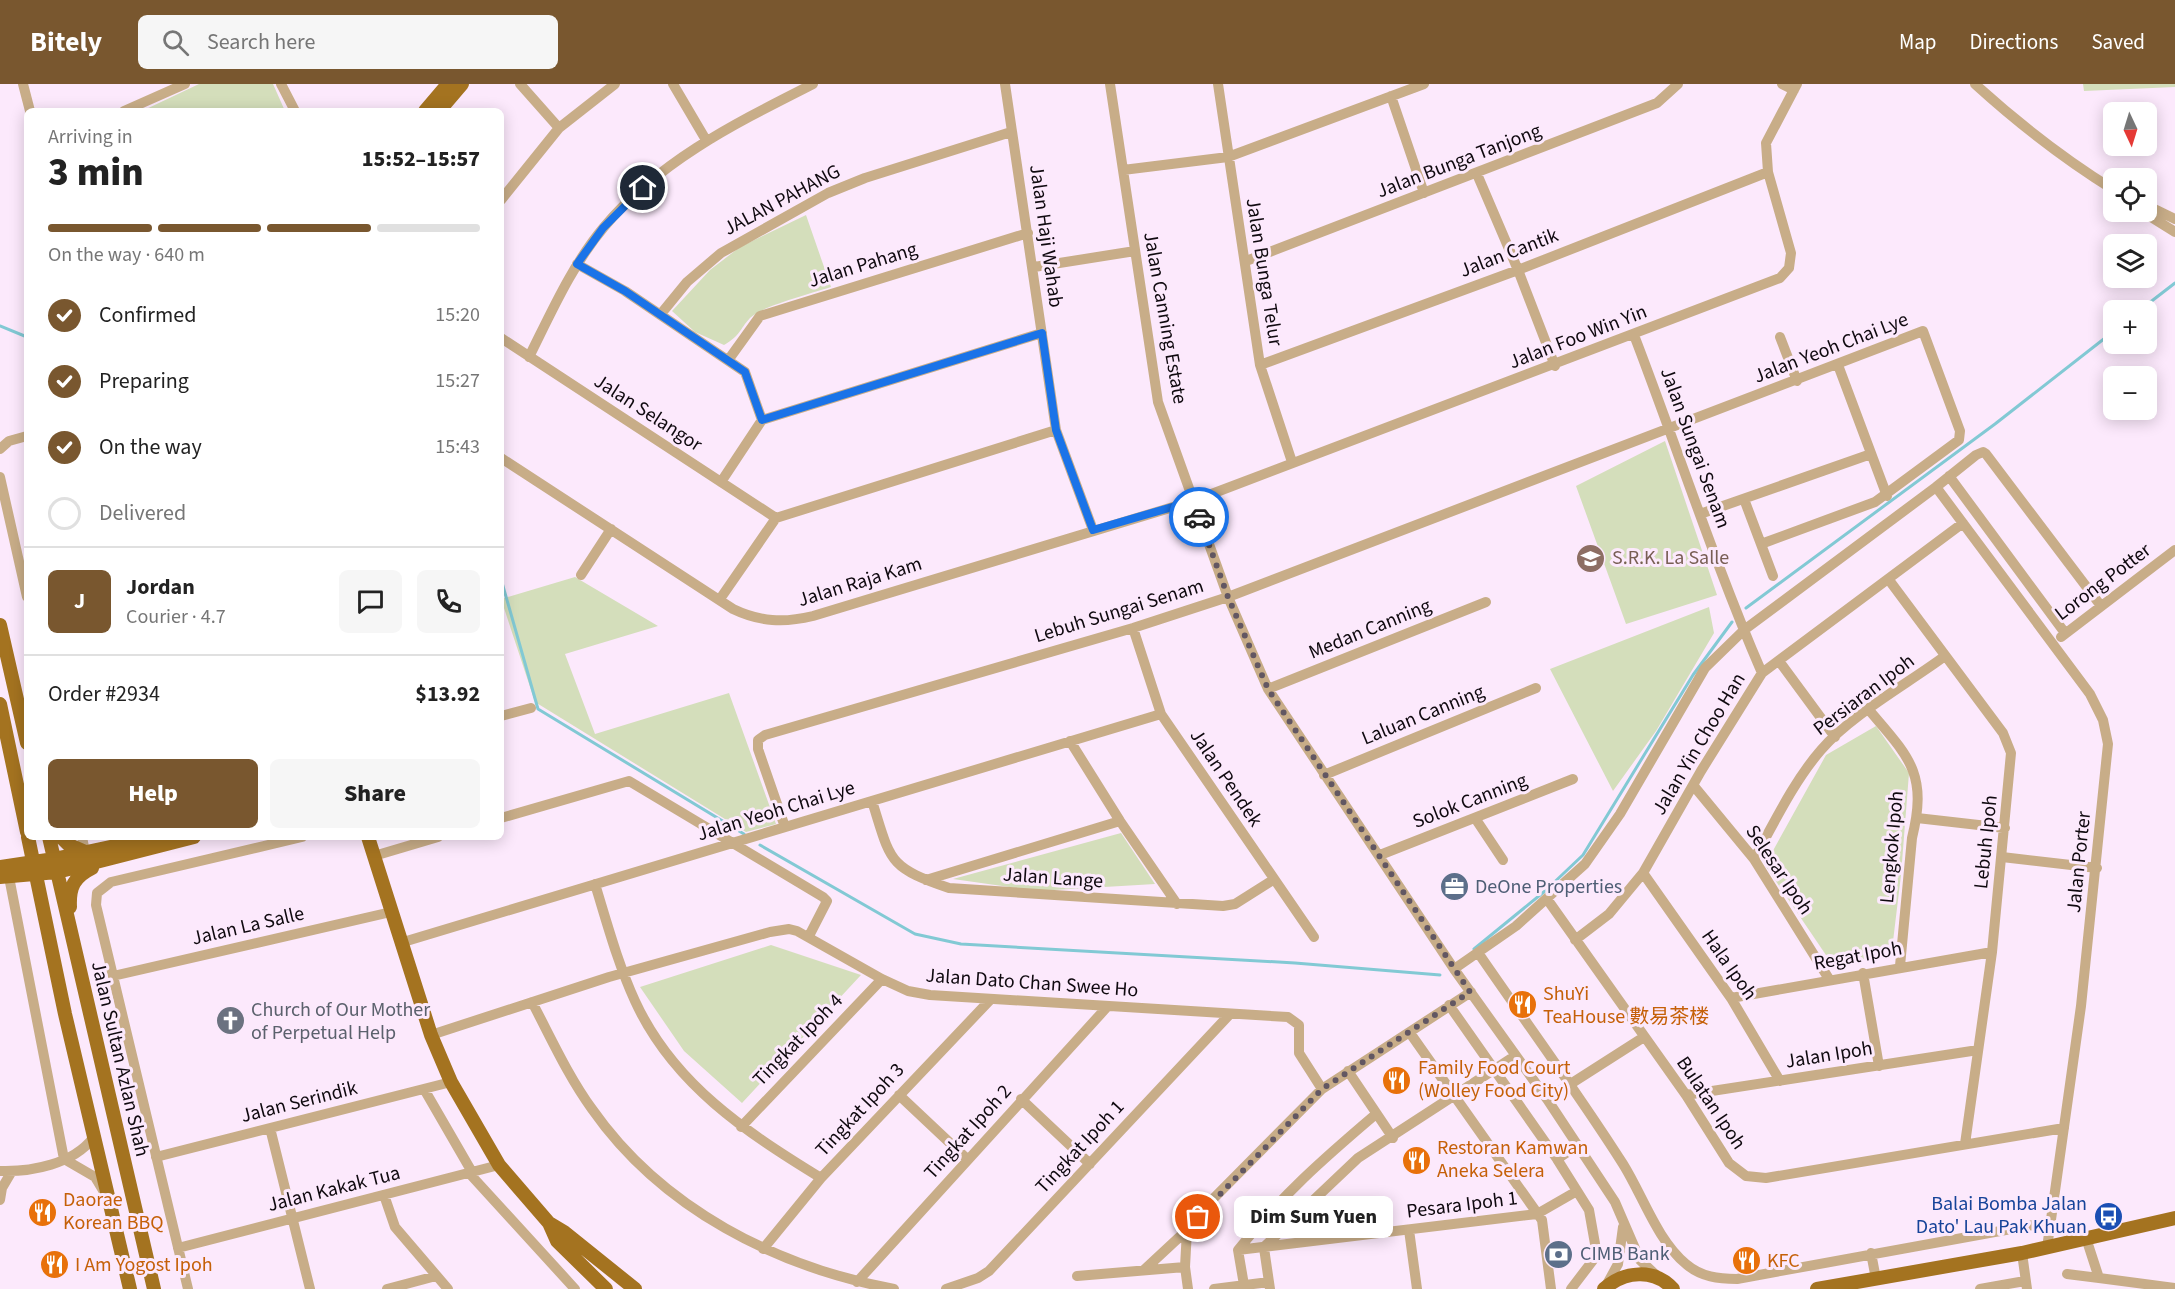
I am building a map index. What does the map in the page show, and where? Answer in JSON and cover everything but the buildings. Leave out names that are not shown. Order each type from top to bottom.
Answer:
[{"type":"main road","points":[[428,108],[448,84]]},
{"type":"main road","points":[[442,108],[462,84]]},
{"type":"main road","points":[[0,625],[24,730]]},
{"type":"main road","points":[[0,704],[24,818]]},
{"type":"main road","name":"Jalan Sultan Azlan Shah","points":[[30,840],[45,868],[72,937],[154,1289]]},
{"type":"main road","name":"Jalan Sultan Azlan Shah","points":[[49,840],[45,868],[93,1138],[130,1289]]},
{"type":"main road","points":[[64,840],[69,845],[85,852]]},
{"type":"main road","points":[[45,868],[85,852],[143,840]]},
{"type":"main road","points":[[3,874],[110,859],[183,840]]},
{"type":"main road","points":[[369,840],[431,1035],[451,1082],[499,1165],[549,1223],[635,1289]]},
{"type":"main road","points":[[72,937],[72,885],[79,876],[110,859]]},
{"type":"main road","points":[[1817,1289],[1859,1286],[1876,1279],[2047,1248],[2175,1218]]},
{"type":"main road","points":[[549,1223],[557,1240],[597,1283],[606,1289]]},
{"type":"main road","points":[[576,1242],[594,1268],[620,1289]]},
{"type":"main road","points":[[1605,1288],[1617,1279],[1645,1274],[1669,1285]]},
{"type":"street","points":[[23,84],[29,108]]},
{"type":"street","points":[[134,108],[185,84]]},
{"type":"street","points":[[281,84],[293,108]]},
{"type":"street","points":[[520,84],[559,128]]},
{"type":"street","points":[[504,196],[559,128],[615,84]]},
{"type":"street","points":[[673,84],[706,140]]},
{"type":"street","points":[[529,357],[577,264],[603,228],[627,202],[706,140],[813,84]]},
{"type":"street","name":"Jalan Haji Wahab","points":[[1005,84],[1034,267],[1056,430],[1093,530]]},
{"type":"street","name":"Jalan Canning Estate","points":[[1110,84],[1158,402],[1228,597],[1268,689],[1470,992],[1578,1145],[1615,1202],[1640,1260],[1669,1285]]},
{"type":"street","name":"Jalan Bunga Telur","points":[[1218,84],[1260,365],[1292,462]]},
{"type":"street","points":[[1123,170],[1228,157],[1424,84]]},
{"type":"street","name":"Jalan Bunga Tanjong","points":[[1246,261],[1657,103],[1678,84]]},
{"type":"street","points":[[1782,84],[1795,87]]},
{"type":"street","points":[[1975,84],[2012,117],[2066,159],[2103,183]]},
{"type":"street","name":"Jalan Foo Win Yin","points":[[1193,501],[1292,462],[1555,366],[1772,282],[1786,273],[1792,260],[1791,253],[1768,172],[1766,143],[1795,87]]},
{"type":"street","points":[[1391,96],[1424,193]]},
{"type":"street","name":"JALAN PAHANG","points":[[660,315],[687,282],[721,253],[828,193],[866,178],[1011,132]]},
{"type":"street","name":"Jalan Cantik","points":[[1260,365],[1518,270],[1768,172]]},
{"type":"street","points":[[1477,174],[1518,270],[1555,366]]},
{"type":"street","points":[[2157,210],[2175,219]]},
{"type":"street","points":[[2157,221],[2175,232]]},
{"type":"street","name":"Jalan Pahang","points":[[729,359],[760,316],[1028,233]]},
{"type":"street","points":[[1034,267],[1135,251]]},
{"type":"street","points":[[577,264],[729,359],[745,372],[762,420]]},
{"type":"street","name":"Jalan Yeoh Chai Lye","points":[[1670,426],[1797,381],[1923,332],[1961,434],[1957,443],[1887,496]]},
{"type":"street","points":[[721,482],[762,420],[1042,333]]},
{"type":"street","name":"Jalan Sungai Senam","points":[[1634,335],[1762,673]]},
{"type":"street","points":[[1780,337],[1797,381]]},
{"type":"street","name":"Jalan Selangor","points":[[504,340],[776,518]]},
{"type":"street","points":[[1761,544],[1887,496],[1838,365]]},
{"type":"street","name":"Lebuh Sungai Senam","points":[[785,827],[758,749],[761,737],[1133,628],[1228,597],[1670,426]]},
{"type":"street","points":[[720,599],[776,518],[1056,430]]},
{"type":"street","points":[[0,449],[9,441],[24,437]]},
{"type":"street","points":[[1455,969],[1479,954],[1547,899],[1585,864],[1620,814],[1705,668],[1744,630],[1979,453],[1986,454],[2101,606]]},
{"type":"street","points":[[1700,514],[1871,454]]},
{"type":"street","name":"Jalan Raja Kam","points":[[504,460],[751,617],[791,621],[1193,501]]},
{"type":"street","points":[[1949,476],[2065,633]]},
{"type":"street","points":[[0,477],[21,547],[24,572]]},
{"type":"street","name":"Jalan Porter","points":[[1936,487],[2090,694],[2106,732],[2107,763],[2097,868],[2047,1248]]},
{"type":"street","points":[[1744,499],[1773,576]]},
{"type":"street","name":"Jalan Yin Choo Han","points":[[1575,940],[1610,914],[1643,873],[1693,785],[1762,673],[1964,523]]},
{"type":"street","points":[[581,575],[611,529]]},
{"type":"street","name":"Lorong Potter","points":[[2054,644],[2065,633],[2175,550]]},
{"type":"street","name":"Lebuh Ipoh","points":[[1889,580],[2010,747],[2012,759],[1992,952],[1965,1144]]},
{"type":"street","name":"Medan Canning","points":[[1268,689],[1486,602]]},
{"type":"street","name":"Jalan Pendek","points":[[1133,628],[1161,714],[1314,937]]},
{"type":"street","name":"Persiaran Ipoh","points":[[1754,859],[1811,763],[1835,737],[1946,656]]},
{"type":"street","points":[[1779,661],[1835,737]]},
{"type":"street","name":"Laluan Canning","points":[[1324,775],[1536,688]]},
{"type":"street","points":[[504,715],[531,708]]},
{"type":"street","name":"Lengkok Ipoh","points":[[1869,710],[1911,761],[1917,787],[1917,818],[1912,838],[1900,966]]},
{"type":"street","name":"Jalan Yeoh Chai Lye","points":[[400,943],[1161,714]]},
{"type":"street","points":[[1071,741],[1120,821],[1177,904]]},
{"type":"street","name":"Solok Canning","points":[[1380,855],[1573,779]]},
{"type":"street","points":[[504,817],[627,781],[825,898],[826,907],[808,936]]},
{"type":"street","name":"Selesar Ipoh","points":[[1693,785],[1754,859],[1829,979]]},
{"type":"street","name":"Jalan Lange","points":[[872,801],[893,860],[912,874],[949,888],[1223,906],[1235,904],[1273,880]]},
{"type":"street","points":[[1476,818],[1503,860]]},
{"type":"street","points":[[1917,818],[2006,828]]},
{"type":"street","points":[[926,880],[1120,821]]},
{"type":"street","points":[[83,840],[85,852]]},
{"type":"street","points":[[188,1289],[96,905],[97,893],[105,884],[289,840]]},
{"type":"street","points":[[374,856],[428,840]]},
{"type":"street","points":[[2002,857],[2097,868]]},
{"type":"street","name":"Hala Ipoh","points":[[1643,873],[1731,998],[1780,1081]]},
{"type":"street","points":[[3,874],[64,1159],[95,1178],[107,1196]]},
{"type":"street","points":[[595,884],[635,1002],[659,1045],[705,1098],[741,1127],[821,1178]]},
{"type":"street","name":"Bulatan Ipoh","points":[[1547,899],[1686,1095],[1729,1163],[1740,1173],[1752,1178],[1862,1163],[2064,1128]]},
{"type":"street","name":"Jalan La Salle","points":[[113,976],[391,912]]},
{"type":"street","name":"Jalan Dato Chan Swee Ho","points":[[431,1035],[624,973],[789,929],[808,936],[882,979],[908,991],[990,1000],[1283,1016],[1294,1020],[1300,1033],[1299,1053],[1322,1089]]},
{"type":"street","name":"Regat Ipoh","points":[[1731,998],[1900,966],[1992,952]]},
{"type":"street","points":[[1479,954],[1624,1165],[1674,1251],[1694,1270],[1713,1278],[1737,1279],[2050,1222]]},
{"type":"street","points":[[1863,973],[1879,1066]]},
{"type":"street","name":"Tingkat Ipoh 4","points":[[741,1127],[882,979]]},
{"type":"street","points":[[1144,1270],[1187,1230],[1208,1204],[1322,1089],[1470,992]]},
{"type":"street","name":"Tingkat Ipoh 3","points":[[763,1249],[821,1178],[990,1000]]},
{"type":"street","points":[[532,1002],[574,1081],[593,1110],[622,1146],[671,1191],[703,1215],[763,1249],[807,1267],[857,1282],[894,1289]]},
{"type":"street","points":[[1449,1005],[1557,1159],[1590,1212],[1597,1252],[1571,1289]]},
{"type":"street","name":"Tingkat Ipoh 2","points":[[857,1282],[1107,1007]]},
{"type":"street","name":"Tingkat Ipoh 1","points":[[946,1289],[978,1278],[989,1271],[1230,1014]]},
{"type":"street","points":[[1410,1033],[1537,1214],[1543,1227],[1551,1289]]},
{"type":"street","points":[[1547,1099],[1644,1037]]},
{"type":"street","name":"Jalan Ipoh","points":[[1686,1095],[1978,1050]]},
{"type":"street","points":[[1214,1289],[1244,1285],[1269,1285],[1264,1248],[1358,1158],[1393,1138],[1515,1056]]},
{"type":"street","points":[[1348,1071],[1393,1138]]},
{"type":"street","name":"Jalan Serindik","points":[[156,1157],[451,1082]]},
{"type":"street","points":[[424,1089],[470,1172],[574,1289]]},
{"type":"street","points":[[898,1095],[967,1159]]},
{"type":"street","points":[[1021,1099],[1090,1164]]},
{"type":"street","points":[[1244,1285],[1238,1250],[1272,1207],[1318,1163],[1376,1114]]},
{"type":"street","points":[[270,1128],[310,1289]]},
{"type":"street","points":[[0,1171],[56,1164],[85,1149],[93,1138]]},
{"type":"street","points":[[1557,1159],[1578,1145]]},
{"type":"street","name":"Jalan Kakak Tua","points":[[178,1248],[499,1165]]},
{"type":"street","points":[[0,1200],[2,1188],[12,1171]]},
{"type":"street","name":"Pesara Ipoh 1","points":[[1238,1250],[1537,1214],[1577,1191]]},
{"type":"street","points":[[384,1195],[395,1227],[448,1289]]},
{"type":"street","name":"Jalan Canning Estate","points":[[1605,1288],[1618,1264],[1623,1224]]},
{"type":"street","points":[[1187,1230],[1185,1267],[1188,1289]]},
{"type":"street","points":[[1409,1230],[1417,1289]]},
{"type":"street","points":[[2086,1238],[2099,1278]]},
{"type":"street","points":[[1871,1253],[1876,1279]]},
{"type":"street","points":[[1980,1289],[2026,1285],[2022,1253]]},
{"type":"street","points":[[1077,1276],[1185,1267]]},
{"type":"street","points":[[2067,1274],[2153,1287],[2175,1288]]},
{"type":"street","points":[[387,1289],[436,1276]]},
{"type":"green space","points":[[199,84],[273,84],[284,108],[148,108]]},
{"type":"green space","points":[[2083,84],[2175,84],[2175,87],[2084,91]]},
{"type":"green space","points":[[806,215],[831,287],[776,304],[756,313],[737,335],[724,345],[695,332],[672,311],[710,270],[740,247]]},
{"type":"green space","points":[[1665,441],[1717,595],[1626,624],[1576,486]]},
{"type":"green space","points":[[575,577],[658,626],[565,654],[595,734],[729,693],[776,824],[746,832],[535,702],[504,608],[504,598]]},
{"type":"green space","points":[[1709,607],[1714,633],[1656,731],[1613,791],[1550,669]]},
{"type":"green space","points":[[1876,726],[1909,773],[1901,875],[1891,958],[1830,961],[1765,865],[1826,755]]},
{"type":"green space","points":[[1121,833],[1155,884],[1037,891],[953,879]]},
{"type":"green space","points":[[771,945],[861,975],[742,1103],[684,1051],[640,987]]},
{"type":"waterway","points":[[2153,300],[2175,283]]},
{"type":"waterway","points":[[0,326],[24,336]]},
{"type":"waterway","points":[[1746,608],[1995,424],[2103,340]]},
{"type":"waterway","points":[[504,590],[538,709],[744,834]]},
{"type":"waterway","points":[[1474,949],[1545,891],[1583,855],[1693,675],[1732,622]]},
{"type":"waterway","points":[[760,845],[915,934],[961,944],[1295,963],[1440,975]]},
{"type":"way so far","points":[[1198,1217],[1208,1204],[1322,1089],[1470,992],[1268,689],[1228,597],[1199,517]]},
{"type":"place","name":"S.R.K. La Salle","points":[[1591,558]]},
{"type":"place","name":"DeOne Properties","points":[[1454,887]]},
{"type":"place","name":"ShuYi TeaHouse 數易茶楼","points":[[1522,1005]]},
{"type":"place","name":"Church of Our Mother of Perpetual Help","points":[[230,1021]]},
{"type":"place","name":"Family Food Court (Wolley Food City)","points":[[1397,1080]]},
{"type":"place","name":"Restoran Kamwan Aneka Selera","points":[[1416,1160]]},
{"type":"place","name":"Daorae Korean BBQ","points":[[42,1212]]},
{"type":"place","name":"Balai Bomba Jalan Dato' Lau Pak Khuan","points":[[2108,1216]]},
{"type":"place","name":"Dim Sum Yuen","points":[[1198,1217]]},
{"type":"place","name":"CIMB Bank","points":[[1559,1254]]},
{"type":"place","name":"KFC","points":[[1746,1261]]},
{"type":"place","name":"I Am Yogost Ipoh","points":[[54,1265]]},
{"type":"route","points":[[643,188],[603,228],[577,264],[625,291],[690,336],[729,359],[745,372],[762,420],[1042,333],[1056,430],[1093,530],[1193,501],[1199,517]]}]
